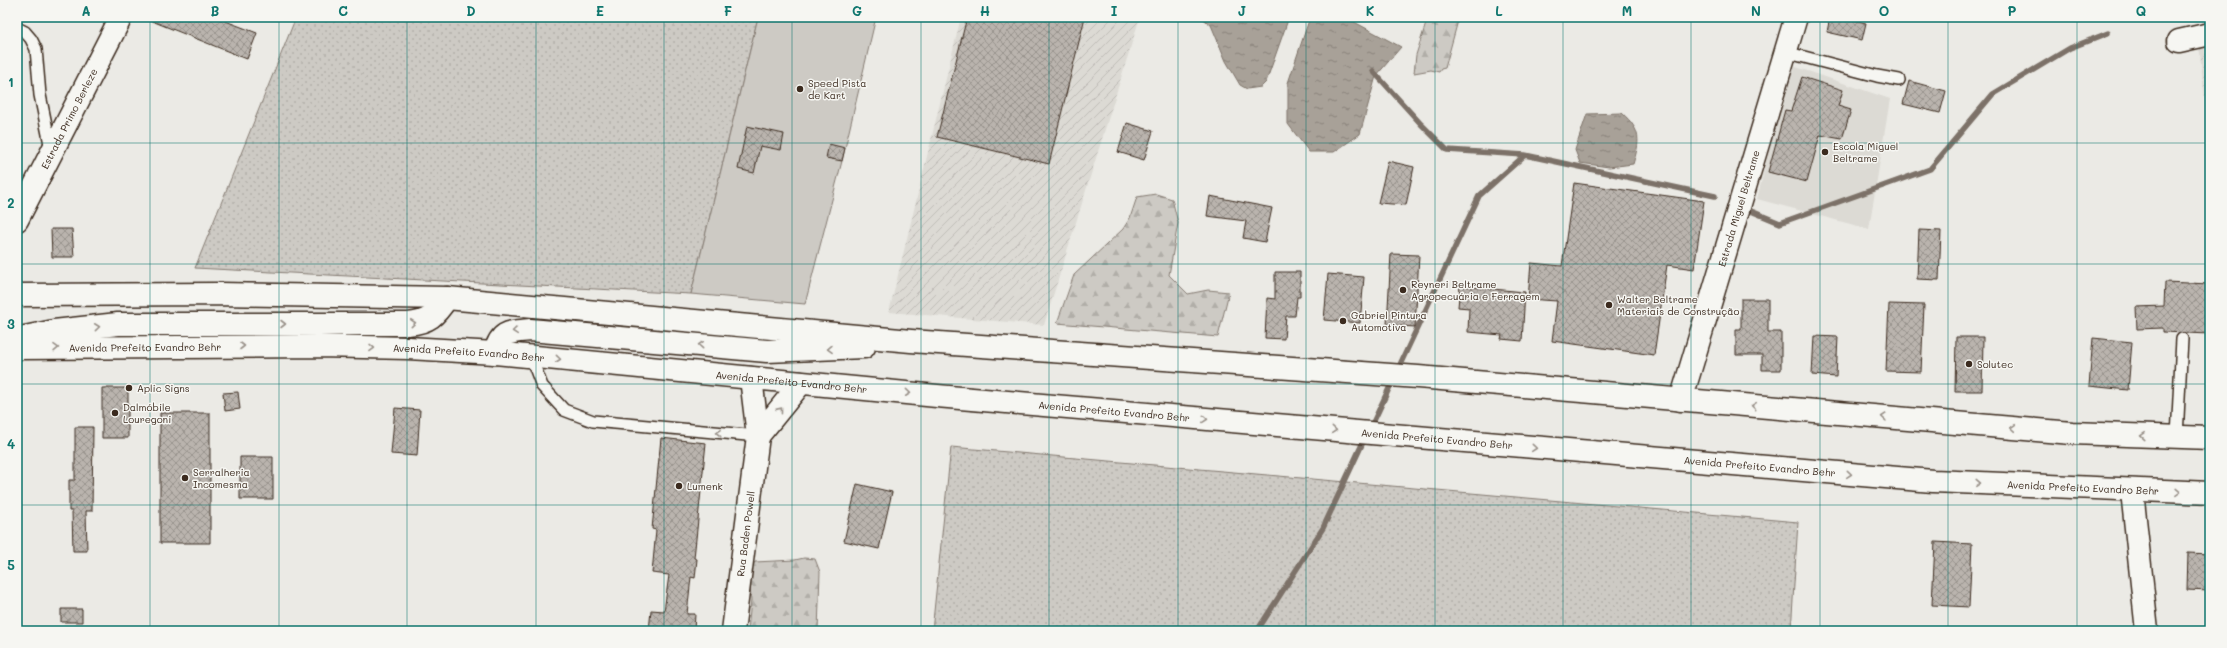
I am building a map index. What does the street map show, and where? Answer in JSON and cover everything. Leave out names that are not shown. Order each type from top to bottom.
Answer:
[{"type":"main road","name":"Estrada Primo Berleze","points":[[17,220],[121,17]]},
{"type":"main road","name":"Estrada Miguel Beltrame","points":[[1681,400],[1796,17]]},
{"type":"main road","points":[[2179,41],[2210,34]]},
{"type":"main road","points":[[17,295],[220,294],[447,298],[911,341],[1426,378],[2066,432],[2210,438]]},
{"type":"main road","points":[[17,339],[54,331],[118,324],[415,323],[423,322],[437,313],[447,298]]},
{"type":"main road","points":[[495,353],[498,340],[509,332],[530,330],[766,351],[846,349],[911,341]]},
{"type":"main road","name":"Avenida Prefeito Evandro Behr","points":[[17,348],[319,346],[408,348],[495,353],[802,383],[1862,475],[2210,493]]},
{"type":"main road","name":"Rua Baden Powell","points":[[733,631],[758,436],[751,378]]},
{"type":"main road","points":[[758,436],[802,383]]},
{"type":"main road","points":[[2132,490],[2148,631]]},
{"type":"lane","points":[[17,28],[25,32],[31,39],[36,49],[40,95],[52,153]]},
{"type":"lane","points":[[1785,52],[1877,76],[1899,80]]},
{"type":"lane","points":[[2178,437],[2182,339]]},
{"type":"lane","points":[[531,357],[542,386],[564,410],[593,421],[758,436]]},
{"type":"shaded area","points":[[961,17],[1140,17],[1044,325],[889,312]]},
{"type":"shaded area","points":[[2210,42],[2210,145],[2199,44]]},
{"type":"shaded area","name":"Escola Miguel Beltrame","points":[[1790,65],[1890,99],[1869,229],[1757,199]]},
{"type":"green space","points":[[296,17],[758,17],[691,294],[195,268]]},
{"type":"green space","name":"Speed Pista de Kart","points":[[758,17],[876,17],[842,161],[805,304],[691,294]]},
{"type":"green space","points":[[1428,17],[1459,17],[1445,68],[1441,69],[1439,72],[1431,70],[1414,73],[1416,55]]},
{"type":"green space","points":[[1156,194],[1172,199],[1178,223],[1169,275],[1188,294],[1208,290],[1229,292],[1218,337],[1057,323],[1074,275],[1123,229],[1130,218],[1137,197]]},
{"type":"green space","points":[[951,447],[1798,522],[1791,631],[932,631]]},
{"type":"green space","points":[[804,558],[815,559],[820,572],[818,631],[748,631],[751,600],[749,571],[755,562],[795,560]]},
{"type":"water","points":[[1201,17],[1289,17],[1266,82],[1261,87],[1247,89],[1240,85],[1226,61],[1211,25]]},
{"type":"water","points":[[1310,17],[1345,17],[1401,47],[1376,76],[1360,134],[1334,152],[1309,152],[1288,124],[1288,83]]},
{"type":"water","points":[[1622,113],[1633,125],[1638,137],[1637,149],[1633,164],[1609,167],[1580,163],[1575,150],[1587,114]]},
{"type":"building","points":[[142,17],[215,17],[257,33],[247,59]]},
{"type":"building","points":[[967,17],[1085,17],[1049,164],[937,137]]},
{"type":"building","points":[[1830,17],[1842,17],[1866,23],[1862,40],[1827,32]]},
{"type":"building","points":[[1802,77],[1843,90],[1838,106],[1851,110],[1842,139],[1820,135],[1807,182],[1768,172],[1785,110],[1791,111]]},
{"type":"building","points":[[1909,81],[1946,91],[1940,113],[1903,104]]},
{"type":"building","points":[[1127,123],[1153,131],[1144,160],[1118,152]]},
{"type":"building","points":[[747,126],[784,134],[781,150],[760,146],[754,173],[738,169]]},
{"type":"building","points":[[829,144],[845,148],[842,161],[826,158]]},
{"type":"building","points":[[1388,161],[1414,167],[1406,205],[1378,203]]},
{"type":"building","name":"Walter Beltrame Materiais de Construção","points":[[1574,183],[1704,201],[1694,269],[1667,265],[1654,355],[1552,341],[1557,301],[1528,299],[1531,263],[1562,266]]},
{"type":"building","points":[[1210,196],[1272,208],[1265,242],[1243,238],[1246,221],[1207,216]]},
{"type":"building","points":[[51,229],[72,229],[74,257],[52,257]]},
{"type":"building","points":[[1919,230],[1941,231],[1939,280],[1917,279]]},
{"type":"building","name":"Reyneri Beltrame Agropecuária e Ferragem","points":[[1391,254],[1419,255],[1415,327],[1387,325]]},
{"type":"building","points":[[1275,272],[1300,272],[1300,297],[1297,297],[1295,316],[1286,316],[1284,339],[1265,338],[1267,298],[1275,299]]},
{"type":"building","points":[[1328,274],[1364,277],[1360,323],[1324,320]]},
{"type":"building","points":[[2165,282],[2210,284],[2210,334],[2163,332],[2163,328],[2137,329],[2136,307],[2164,306]]},
{"type":"building","points":[[1460,286],[1525,292],[1522,341],[1501,339],[1502,335],[1468,332],[1469,308],[1458,307]]},
{"type":"building","points":[[1741,299],[1768,299],[1768,332],[1781,332],[1781,370],[1762,370],[1762,355],[1736,355],[1736,329],[1741,329]]},
{"type":"building","points":[[1889,304],[1924,305],[1921,372],[1886,371]]},
{"type":"building","points":[[1814,336],[1838,337],[1836,377],[1812,375]]},
{"type":"building","name":"Solutec","points":[[1956,337],[1983,337],[1982,391],[1955,391]]},
{"type":"building","points":[[2093,338],[2132,342],[2128,390],[2089,386]]},
{"type":"building","name":"Dalmóbile Louregoni","points":[[102,388],[128,388],[128,438],[102,438]]},
{"type":"building","points":[[238,392],[240,409],[225,411],[223,393]]},
{"type":"building","points":[[395,408],[420,410],[417,456],[391,454]]},
{"type":"building","name":"Serralheria Incomesma","points":[[160,413],[210,413],[210,543],[160,543]]},
{"type":"building","points":[[75,427],[93,427],[92,511],[86,511],[87,551],[73,551],[72,511],[69,511],[69,480],[75,480]]},
{"type":"building","points":[[661,438],[706,443],[694,558],[697,559],[695,578],[691,577],[687,614],[695,614],[694,631],[649,631],[651,610],[664,611],[669,575],[652,573],[656,530],[652,529]]},
{"type":"building","points":[[240,457],[273,457],[273,499],[240,499]]},
{"type":"building","points":[[857,484],[892,492],[879,549],[844,541]]},
{"type":"building","points":[[1935,542],[1972,544],[1969,607],[1932,605]]},
{"type":"building","points":[[2188,553],[2210,554],[2210,591],[2187,590]]},
{"type":"building","points":[[61,609],[82,609],[82,622],[61,622]]},
{"type":"waterway","points":[[1751,211],[1780,223],[1930,169],[1993,94],[2070,48],[2108,33]]},
{"type":"waterway","points":[[1373,71],[1421,124],[1447,150],[1525,155]]},
{"type":"waterway","points":[[1397,371],[1479,196],[1525,155],[1715,196]]},
{"type":"waterway","points":[[1370,429],[1393,380]]},
{"type":"waterway","points":[[1257,631],[1323,528],[1365,438]]},
{"type":"place","name":"Speed Pista de Kart","points":[[800,89]]},
{"type":"place","name":"Escola Miguel Beltrame","points":[[1825,152]]},
{"type":"place","name":"Reyneri Beltrame Agropecuária e Ferragem","points":[[1403,290]]},
{"type":"place","name":"Walter Beltrame Materiais de Construção","points":[[1609,305]]},
{"type":"place","name":"Gabriel Pintura Automotiva","points":[[1343,321]]},
{"type":"place","name":"Solutec","points":[[1969,364]]},
{"type":"place","name":"Aplic Signs","points":[[129,388]]},
{"type":"place","name":"Dalmóbile Louregoni","points":[[115,413]]},
{"type":"place","name":"Serralheria Incomesma","points":[[185,478]]},
{"type":"place","name":"Lumenk","points":[[679,486]]}]
